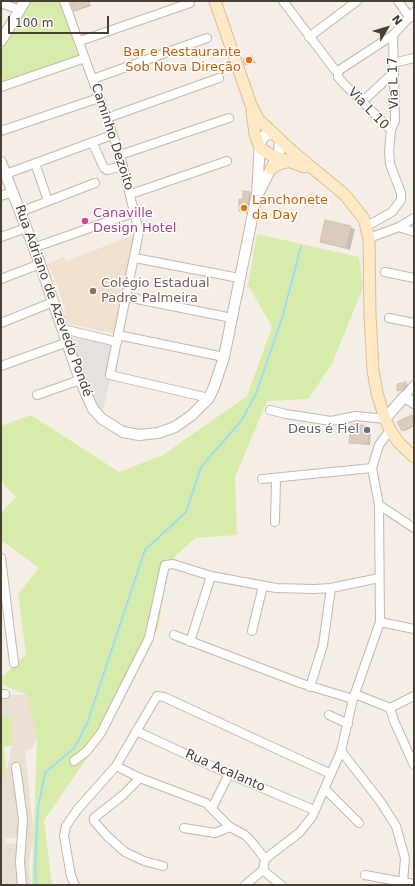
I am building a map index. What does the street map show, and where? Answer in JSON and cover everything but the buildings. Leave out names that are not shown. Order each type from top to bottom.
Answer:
[{"type":"main road","points":[[216,1],[251,105],[259,120],[280,141],[354,204],[366,226],[369,238],[370,315],[373,370],[377,393],[384,419],[390,430],[399,443],[414,457]]},
{"type":"main road","points":[[251,105],[255,134],[260,148],[271,156],[292,161],[321,175]]},
{"type":"main road","points":[[271,169],[279,164],[292,161]]},
{"type":"street","name":"Caminho Dezoito","points":[[65,1],[120,155],[131,194],[139,236],[111,376],[209,398]]},
{"type":"street","name":"Via L 10","points":[[283,1],[309,38],[335,70],[340,80],[391,130],[390,164],[399,184],[401,200],[392,212],[366,226]]},
{"type":"street","points":[[309,38],[358,1]]},
{"type":"street","points":[[398,1],[412,15]]},
{"type":"street","points":[[1,3],[22,5],[1,41]]},
{"type":"street","points":[[80,41],[190,3]]},
{"type":"street","name":"Via L 17","points":[[335,70],[393,35],[412,15]]},
{"type":"street","name":"Via L 17","points":[[391,130],[395,121],[396,92],[393,73],[393,35]]},
{"type":"street","points":[[93,80],[207,38]]},
{"type":"street","points":[[1,87],[85,58]]},
{"type":"street","points":[[393,63],[414,58]]},
{"type":"street","points":[[362,102],[393,73]]},
{"type":"street","points":[[107,118],[219,78]]},
{"type":"street","points":[[1,131],[99,98]]},
{"type":"street","points":[[120,155],[229,118]]},
{"type":"street","points":[[260,148],[262,139],[267,134],[272,133]]},
{"type":"street","points":[[6,174],[112,135]]},
{"type":"street","name":"Rua Adriano de Azevedo Pondé","points":[[258,194],[281,149],[280,141]]},
{"type":"street","points":[[92,142],[104,168],[107,170],[123,166]]},
{"type":"street","name":"Rua Adriano de Azevedo Pondé","points":[[1,162],[40,264],[80,380],[93,409],[102,419],[123,432],[139,434],[158,433],[175,427],[198,410],[209,398],[214,387],[224,357],[239,278],[258,194],[260,148]]},
{"type":"street","points":[[131,194],[227,161]]},
{"type":"street","points":[[34,163],[48,201]]},
{"type":"street","points":[[20,212],[95,183]]},
{"type":"street","points":[[1,196],[12,192]]},
{"type":"street","points":[[33,248],[135,212]]},
{"type":"street","points":[[369,238],[399,227],[414,218]]},
{"type":"street","points":[[399,227],[414,232]]},
{"type":"street","points":[[1,237],[26,228]]},
{"type":"street","points":[[135,258],[239,278]]},
{"type":"street","points":[[1,279],[40,264]]},
{"type":"street","points":[[385,272],[414,278]]},
{"type":"street","points":[[127,298],[232,318]]},
{"type":"street","points":[[1,323],[53,302]]},
{"type":"street","points":[[389,318],[414,323]]},
{"type":"street","points":[[63,329],[224,357]]},
{"type":"street","points":[[1,366],[68,342]]},
{"type":"street","points":[[37,395],[80,380]]},
{"type":"street","points":[[270,410],[331,421],[356,416],[384,419],[414,385]]},
{"type":"street","points":[[404,397],[414,403]]},
{"type":"street","points":[[245,885],[263,870],[265,859],[299,832],[312,817],[340,751],[354,696],[380,622],[380,505],[372,468],[379,445],[390,430]]},
{"type":"street","points":[[262,479],[276,479],[372,468]]},
{"type":"street","points":[[275,522],[276,479]]},
{"type":"street","points":[[380,505],[414,528]]},
{"type":"street","points":[[1,558],[14,663]]},
{"type":"street","points":[[74,761],[87,751],[101,733],[149,638],[164,568],[167,564],[173,564],[211,576],[263,586],[314,589],[331,588],[379,578]]},
{"type":"street","points":[[190,642],[211,576]]},
{"type":"street","points":[[252,631],[263,586]]},
{"type":"street","points":[[310,687],[323,645],[331,588]]},
{"type":"street","points":[[380,622],[414,629]]},
{"type":"street","points":[[174,635],[310,687],[354,696],[390,708],[414,696]]},
{"type":"street","points":[[75,885],[71,876],[64,836],[66,826],[77,810],[116,766],[154,699],[159,696],[331,774]]},
{"type":"street","points":[[390,708],[394,721],[414,765]]},
{"type":"street","points":[[330,715],[348,724]]},
{"type":"street","name":"Rua Acalanto","points":[[136,730],[230,774],[314,810]]},
{"type":"street","points":[[340,751],[380,801],[396,826],[406,858],[403,882]]},
{"type":"street","points":[[116,766],[140,778],[198,800],[212,808],[230,827],[248,838],[265,859]]},
{"type":"street","points":[[16,767],[23,819],[20,862],[22,885]]},
{"type":"street","points":[[212,808],[230,774]]},
{"type":"street","points":[[140,778],[123,795],[94,818],[94,821],[107,836],[125,852],[144,861],[163,866]]},
{"type":"street","points":[[325,789],[359,823]]},
{"type":"street","points":[[184,828],[215,833],[230,827]]},
{"type":"street","points":[[263,870],[282,885]]},
{"type":"street","points":[[365,875],[414,884]]},
{"type":"shaded area","name":"Colégio Estadual Padre Palmeira","points":[[139,233],[118,334],[68,324],[65,320],[65,309],[53,274],[46,264],[64,257],[66,261]]},
{"type":"shaded area","points":[[69,337],[118,344],[104,407],[97,412]]},
{"type":"shaded area","points":[[59,542],[40,731],[32,749],[25,751],[34,835],[29,860],[30,885],[1,885],[1,777],[9,777],[6,775],[12,745],[10,716],[1,717],[1,694],[27,695]],"holes":[[[25,836],[24,844],[6,843],[6,854],[5,839]]]},
{"type":"green space","points":[[4,1],[61,1],[79,59],[1,84],[1,49],[27,6]]},
{"type":"green space","points":[[257,234],[359,257],[363,288],[332,364],[308,399],[267,401],[235,477],[237,535],[195,538],[169,562],[158,628],[106,731],[44,820],[52,885],[32,885],[37,735],[27,695],[1,684],[1,678],[26,654],[18,594],[39,568],[1,540],[1,513],[16,497],[1,481],[1,426],[31,415],[119,472],[163,455],[247,396],[272,327],[248,285]]},
{"type":"green space","points":[[11,716],[12,745],[4,747],[7,777],[1,777],[1,717]]},
{"type":"waterway","points":[[36,885],[35,868],[38,808],[45,773],[75,747],[88,721],[145,550],[186,512],[201,467],[242,420],[257,391],[283,315],[301,246]]},
{"type":"place","name":"Bar e Restaurante Sob Nova Direção","points":[[249,60]]},
{"type":"place","name":"Lanchonete da Day","points":[[244,208]]},
{"type":"place","name":"Canaville Design Hotel","points":[[85,221]]},
{"type":"place","name":"Colégio Estadual Padre Palmeira","points":[[93,291]]},
{"type":"place","name":"Deus é Fiel","points":[[367,430]]}]
